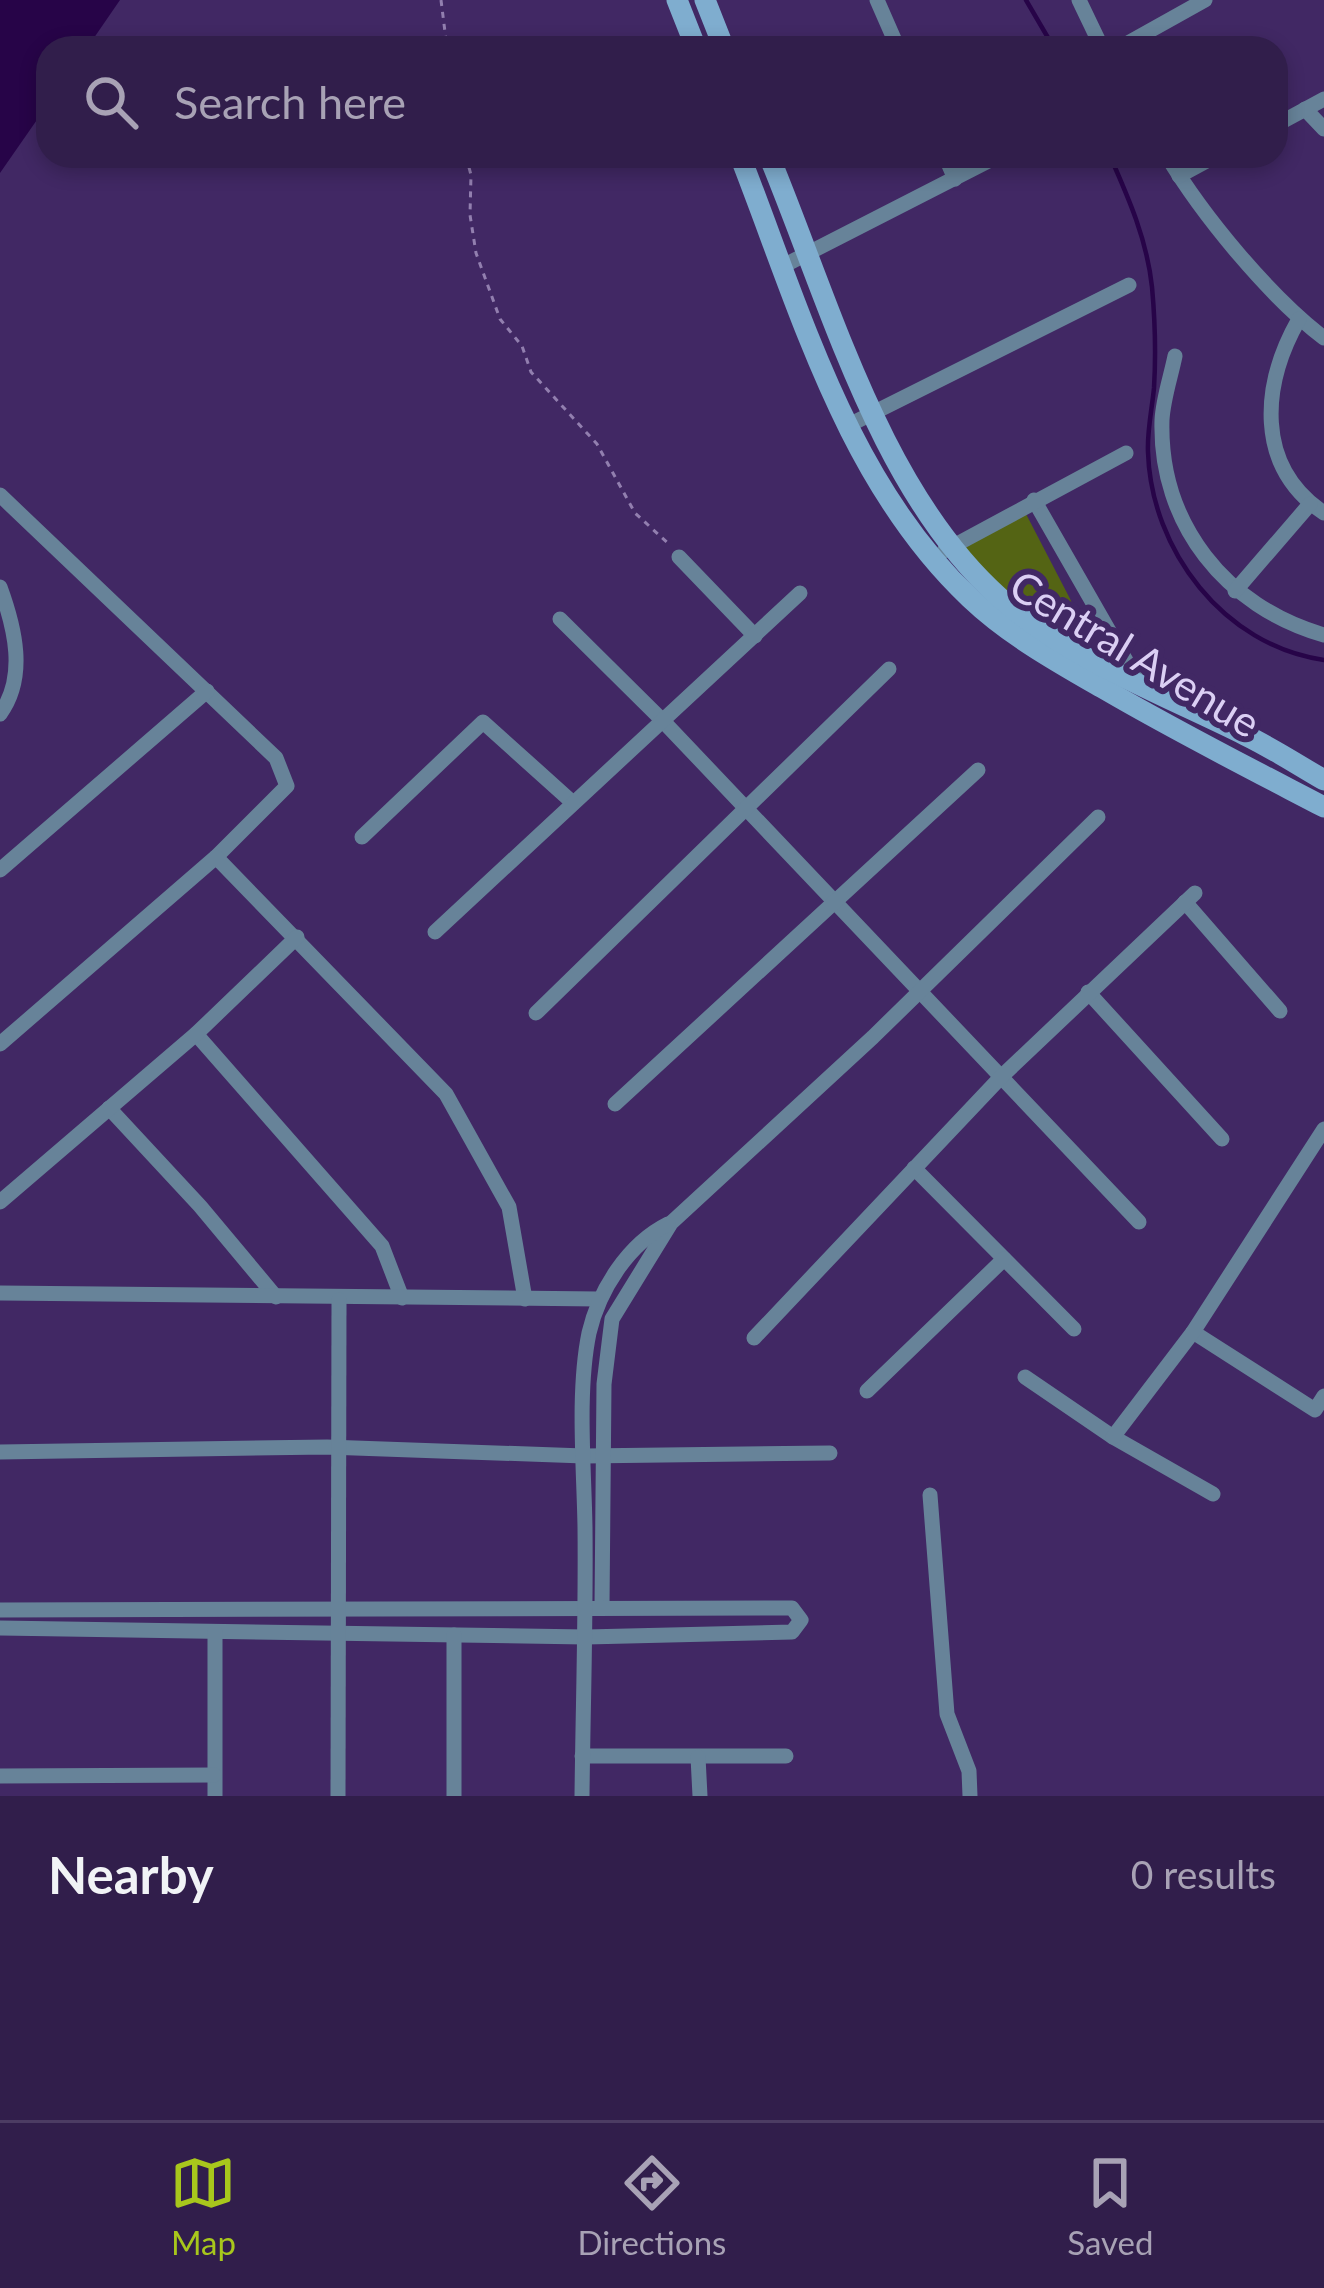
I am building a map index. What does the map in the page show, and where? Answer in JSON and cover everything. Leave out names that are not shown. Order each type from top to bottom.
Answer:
[{"type":"street","points":[[676,0],[691,36]]},
{"type":"street","points":[[705,0],[719,36]]},
{"type":"street","points":[[877,0],[893,36]]},
{"type":"street","points":[[1078,0],[1096,36]]},
{"type":"street","points":[[1140,36],[1205,0]]},
{"type":"street","points":[[1288,118],[1324,99]]},
{"type":"street","points":[[1305,110],[1324,129]]},
{"type":"street","name":"Central Avenue","points":[[745,168],[847,426],[890,501],[932,559],[972,600],[1034,649],[1324,807]]},
{"type":"street","name":"Central Avenue","points":[[774,168],[871,413],[939,530],[998,596],[1142,690],[1245,735],[1324,779]]},
{"type":"street","points":[[950,168],[955,179]]},
{"type":"street","points":[[783,266],[976,168]]},
{"type":"street","points":[[1174,168],[1299,319],[1324,338]]},
{"type":"street","points":[[1179,176],[1194,168]]},
{"type":"street","points":[[847,426],[1130,285]]},
{"type":"street","points":[[1235,591],[1317,508],[1286,472],[1272,434],[1269,394],[1279,354],[1299,319]]},
{"type":"street","points":[[1175,356],[1162,418],[1168,483],[1193,542],[1235,591],[1288,625],[1324,635]]},
{"type":"street","points":[[932,559],[1126,453]]},
{"type":"street","points":[[0,495],[276,758],[286,786],[216,857],[0,1044]]},
{"type":"street","points":[[1034,500],[1142,690],[1177,731]]},
{"type":"street","points":[[679,557],[754,636]]},
{"type":"street","points":[[0,587],[16,647],[13,696],[0,714]]},
{"type":"street","points":[[435,932],[800,593]]},
{"type":"street","points":[[560,619],[662,720],[1139,1222]]},
{"type":"street","points":[[536,1013],[889,669]]},
{"type":"street","points":[[0,870],[207,692]]},
{"type":"street","points":[[362,838],[483,722],[572,802]]},
{"type":"street","points":[[615,1104],[978,770]]},
{"type":"street","points":[[594,1606],[584,1456],[586,1362],[599,1299],[634,1247],[670,1223],[920,991],[1097,817]]},
{"type":"street","points":[[216,857],[446,1094],[509,1207],[525,1299]]},
{"type":"street","points":[[754,1338],[1001,1077],[1190,897],[1280,1011]]},
{"type":"street","points":[[0,1202],[196,1034],[297,937]]},
{"type":"street","points":[[1088,992],[1222,1139]]},
{"type":"street","points":[[196,1034],[382,1246],[402,1298]]},
{"type":"street","points":[[110,1108],[276,1297]]},
{"type":"street","points":[[1114,1437],[1193,1332],[1324,1129]]},
{"type":"street","points":[[914,1168],[1074,1329]]},
{"type":"street","points":[[582,1796],[586,1637],[594,1606],[604,1384],[612,1319],[670,1223]]},
{"type":"street","points":[[867,1391],[1004,1259]]},
{"type":"street","points":[[0,1294],[599,1299]]},
{"type":"street","points":[[338,1796],[339,1300]]},
{"type":"street","points":[[1193,1332],[1315,1410],[1324,1396]]},
{"type":"street","points":[[1025,1377],[1114,1437],[1213,1494]]},
{"type":"street","points":[[0,1452],[338,1447],[584,1456],[830,1453]]},
{"type":"street","points":[[930,1495],[947,1714],[969,1771],[970,1796]]},
{"type":"street","points":[[0,1610],[792,1608],[801,1620],[791,1631],[586,1637],[0,1628]]},
{"type":"street","points":[[214,1631],[214,1796]]},
{"type":"street","points":[[454,1635],[454,1796]]},
{"type":"street","points":[[583,1756],[786,1756]]},
{"type":"street","points":[[698,1757],[700,1796]]},
{"type":"street","points":[[0,1776],[214,1775]]},
{"type":"path","points":[[441,0],[445,36]]},
{"type":"path","points":[[469,168],[476,253],[500,319],[523,346],[531,372],[597,444],[635,513],[666,538],[679,557]]},
{"type":"green space","points":[[1025,512],[1094,645],[1003,588],[960,547]]},
{"type":"shaded area","points":[[0,0],[120,0],[95,36],[36,36],[36,121],[0,173]]},
{"type":"waterway","points":[[1026,0],[1047,36]]},
{"type":"waterway","points":[[1115,168],[1150,270],[1155,363],[1148,452],[1163,524],[1200,588],[1225,614],[1288,651],[1324,660]]}]
